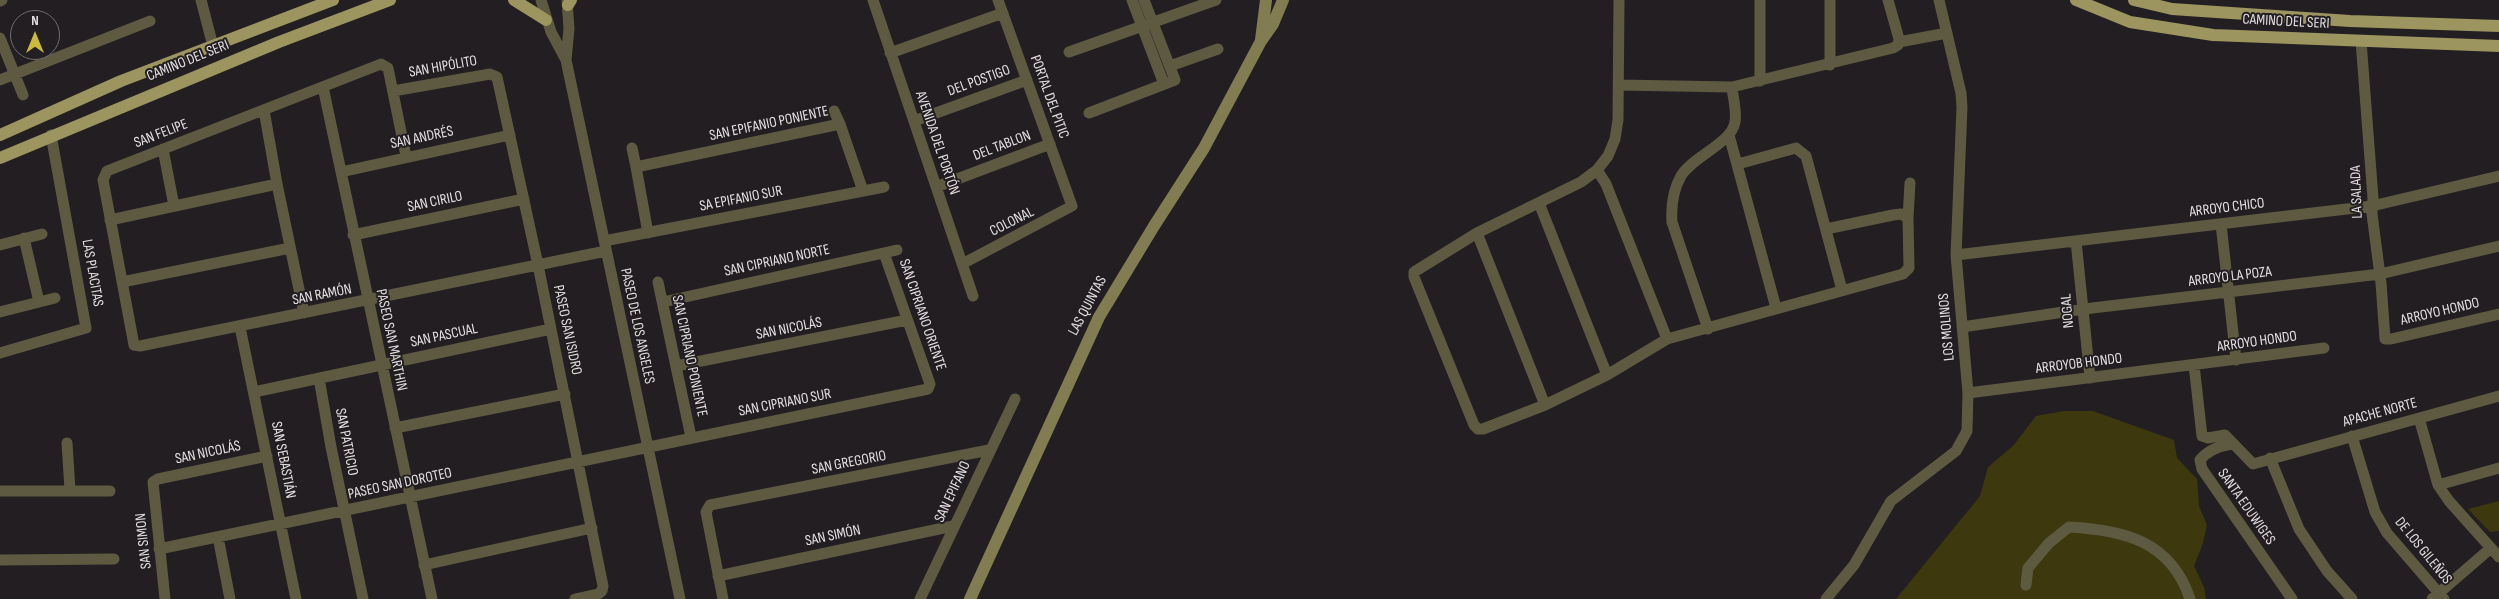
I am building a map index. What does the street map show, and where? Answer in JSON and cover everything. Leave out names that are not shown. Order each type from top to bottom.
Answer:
[{"type":"main road","name":"CAMINO DEL SERI","points":[[0,135],[122,81],[333,0]]},
{"type":"main road","name":"CAMINO DEL SERI","points":[[0,158],[279,42],[390,0]]},
{"type":"main road","points":[[514,0],[549,26]]},
{"type":"main road","name":"CAMINO DEL SERI","points":[[2076,0],[2130,22],[2213,35],[2499,46]]},
{"type":"main road","name":"CAMINO DEL SERI","points":[[2134,0],[2172,9],[2350,21],[2499,26]]},
{"type":"street","points":[[201,0],[213,46]]},
{"type":"street","points":[[540,0],[549,26],[566,60]]},
{"type":"street","name":"AVENIDA DEL PORTÓN","points":[[873,0],[973,296]]},
{"type":"street","name":"PORTAL DEL PITIC","points":[[998,0],[1072,205]]},
{"type":"street","points":[[1132,0],[1147,23],[1170,66],[1169,82]]},
{"type":"street","points":[[1144,0],[1147,23],[1169,82]]},
{"type":"street","points":[[1068,52],[1216,0]]},
{"type":"street","name":"LAS QUINTAS","points":[[1261,41],[1266,0]]},
{"type":"street","name":"LAS QUINTAS","points":[[970,599],[1100,317],[1154,226],[1204,148],[1261,41],[1273,24],[1283,0]]},
{"type":"street","points":[[1619,0],[1619,85],[1615,140],[1608,156],[1597,170],[1581,182],[1477,233],[1417,268],[1414,277],[1475,428],[1483,429],[1545,406],[1608,375],[1667,339],[1903,274],[1909,268],[1908,218],[1910,182]]},
{"type":"street","points":[[1760,0],[1760,81]]},
{"type":"street","points":[[1830,0],[1830,65]]},
{"type":"street","points":[[1888,0],[1899,42]]},
{"type":"street","name":"LOS MOLINOS","points":[[1826,599],[1854,565],[1891,501],[1947,459],[1962,444],[1969,422],[1956,255],[1962,93],[1939,0]]},
{"type":"street","points":[[566,60],[569,2]]},
{"type":"street","points":[[890,53],[1003,13]]},
{"type":"street","points":[[0,80],[150,21]]},
{"type":"street","points":[[549,26],[569,29]]},
{"type":"street","points":[[1619,85],[1732,87],[1830,65],[1894,48],[1899,42],[1947,33]]},
{"type":"street","points":[[0,38],[23,95]]},
{"type":"street","name":"LA SALADA","points":[[2361,41],[2372,206],[2385,337],[2388,340]]},
{"type":"street","points":[[1170,66],[1218,49]]},
{"type":"street","name":"PASEO DE LOS ANGELES","points":[[566,60],[646,446],[680,599]]},
{"type":"street","name":"SAN FELIPE","points":[[133,342],[103,180],[105,173],[380,64],[388,68],[393,91]]},
{"type":"street","name":"SAN HIPÓLITO","points":[[393,91],[490,74],[497,77]]},
{"type":"street","name":"PASEO SAN ISIDRO","points":[[497,77],[579,461],[602,591],[598,594],[575,599]]},
{"type":"street","name":"DEL POSTIGO","points":[[914,121],[1027,80]]},
{"type":"street","points":[[1089,112],[1169,82]]},
{"type":"street","name":"PASEO SAN MARTHIN","points":[[323,87],[367,301],[432,599]]},
{"type":"street","points":[[1708,328],[1672,222],[1671,206],[1681,176],[1692,163],[1729,135],[1736,123],[1732,87]]},
{"type":"street","points":[[393,91],[406,156]]},
{"type":"street","points":[[264,110],[277,184],[304,313]]},
{"type":"street","points":[[834,111],[840,124]]},
{"type":"street","name":"SAN EPIFANIO PONIENTE","points":[[636,167],[840,124],[863,191]]},
{"type":"street","name":"LAS PLACITAS","points":[[0,353],[86,328],[52,135]]},
{"type":"street","name":"SAN ANDRÉS","points":[[341,172],[406,156],[510,135]]},
{"type":"street","points":[[1729,135],[1776,308]]},
{"type":"street","name":"DEL TABLON","points":[[936,187],[1050,144]]},
{"type":"street","points":[[632,148],[648,233]]},
{"type":"street","points":[[1738,164],[1796,148],[1806,156],[1842,290]]},
{"type":"street","points":[[163,149],[174,206]]},
{"type":"street","points":[[1597,170],[1606,184],[1667,339]]},
{"type":"street","name":"ARROYO CHICO","points":[[1956,255],[2372,206],[2499,176]]},
{"type":"street","points":[[110,220],[277,184]]},
{"type":"street","name":"SA EPIFANIO SUR","points":[[605,246],[648,233],[884,187]]},
{"type":"street","name":"SAN CIRILO","points":[[353,235],[524,199]]},
{"type":"street","points":[[1539,203],[1608,375]]},
{"type":"street","name":"COLONAL","points":[[962,264],[1070,209],[1072,205]]},
{"type":"street","points":[[1826,229],[1893,215],[1901,214],[1908,218]]},
{"type":"street","points":[[2221,224],[2236,360]]},
{"type":"street","points":[[1477,233],[1545,406]]},
{"type":"street","points":[[0,244],[42,234]]},
{"type":"street","points":[[24,238],[39,302]]},
{"type":"street","name":"NOGAL","points":[[2076,241],[2090,378]]},
{"type":"street","name":"SAN RAMÓN","points":[[133,342],[136,346],[140,346],[240,327],[538,265],[605,246]]},
{"type":"street","name":"ARROYO LA POZA","points":[[1962,327],[2084,309],[2380,274],[2499,246]]},
{"type":"street","points":[[122,282],[290,248]]},
{"type":"street","name":"SAN CIPRIANO NORTE","points":[[663,302],[897,250]]},
{"type":"street","name":"SAN CIPRIANO ORIENTE","points":[[884,253],[929,388]]},
{"type":"street","name":"SAN CIPRIANO PONIENTE","points":[[658,282],[691,437]]},
{"type":"street","points":[[0,312],[55,298]]},
{"type":"street","name":"ARROYO HONDO","points":[[2388,340],[2499,314]]},
{"type":"street","name":"SAN NICOLÁS","points":[[676,366],[907,320]]},
{"type":"street","name":"SAN SEBASTIÁN","points":[[240,327],[296,599]]},
{"type":"street","name":"SAN PASCUAL","points":[[254,392],[552,329]]},
{"type":"street","name":"ARROYO HONDO","points":[[2194,365],[2324,348]]},
{"type":"street","points":[[2194,365],[2202,436],[2208,438],[2225,435],[2230,438],[2232,444]]},
{"type":"street","name":"ARROYOB HONDO","points":[[1968,392],[2194,365]]},
{"type":"street","name":"SAN PATRICIO","points":[[319,378],[363,599]]},
{"type":"street","name":"SAN CIPRIANO SUR","points":[[646,446],[929,388]]},
{"type":"street","points":[[395,428],[565,394]]},
{"type":"street","name":"APACHE NORTE","points":[[2232,444],[2253,464],[2499,396]]},
{"type":"street","name":"SAN EPIFANO","points":[[920,599],[989,450],[1015,399]]},
{"type":"street","points":[[2418,418],[2438,485],[2449,501],[2495,553],[2438,597]]},
{"type":"street","name":"DE LOS GILEÑOS","points":[[2352,436],[2375,512],[2387,533],[2438,597]]},
{"type":"street","points":[[67,443],[70,490]]},
{"type":"street","name":"SANTA EDUWIGES","points":[[2232,444],[2222,445],[2206,454],[2200,460],[2202,468],[2292,599]]},
{"type":"street","name":"PASEO SAN DOROTEO","points":[[159,549],[646,446]]},
{"type":"street","name":"SAN GREGORIO","points":[[718,576],[706,512],[707,508],[714,504],[989,450]]},
{"type":"street","name":"SAN NICOLÁS","points":[[156,480],[267,456]]},
{"type":"street","points":[[2270,458],[2299,529],[2317,557],[2352,599]]},
{"type":"street","points":[[2438,485],[2499,468]]},
{"type":"street","name":"SAN SIMON","points":[[156,480],[153,485],[165,599]]},
{"type":"street","points":[[0,491],[110,491]]},
{"type":"street","name":"SAN SIMÓN","points":[[718,576],[953,526]]},
{"type":"street","points":[[2026,585],[2028,568],[2049,543],[2069,527],[2104,529],[2136,540],[2165,556],[2183,578],[2190,599]]},
{"type":"street","points":[[424,565],[592,528]]},
{"type":"street","points":[[218,537],[230,599]]},
{"type":"street","points":[[0,560],[114,559]]},
{"type":"street","points":[[718,576],[723,599]]},
{"type":"shaded area","points":[[2064,411],[2093,411],[2174,440],[2177,458],[2197,479],[2199,506],[2207,525],[2203,543],[2194,566],[2204,587],[2206,599],[1896,599],[1980,496],[1988,467],[2013,446],[2036,416]]},
{"type":"shaded area","points":[[2499,501],[2499,531],[2490,532],[2468,509]]}]
